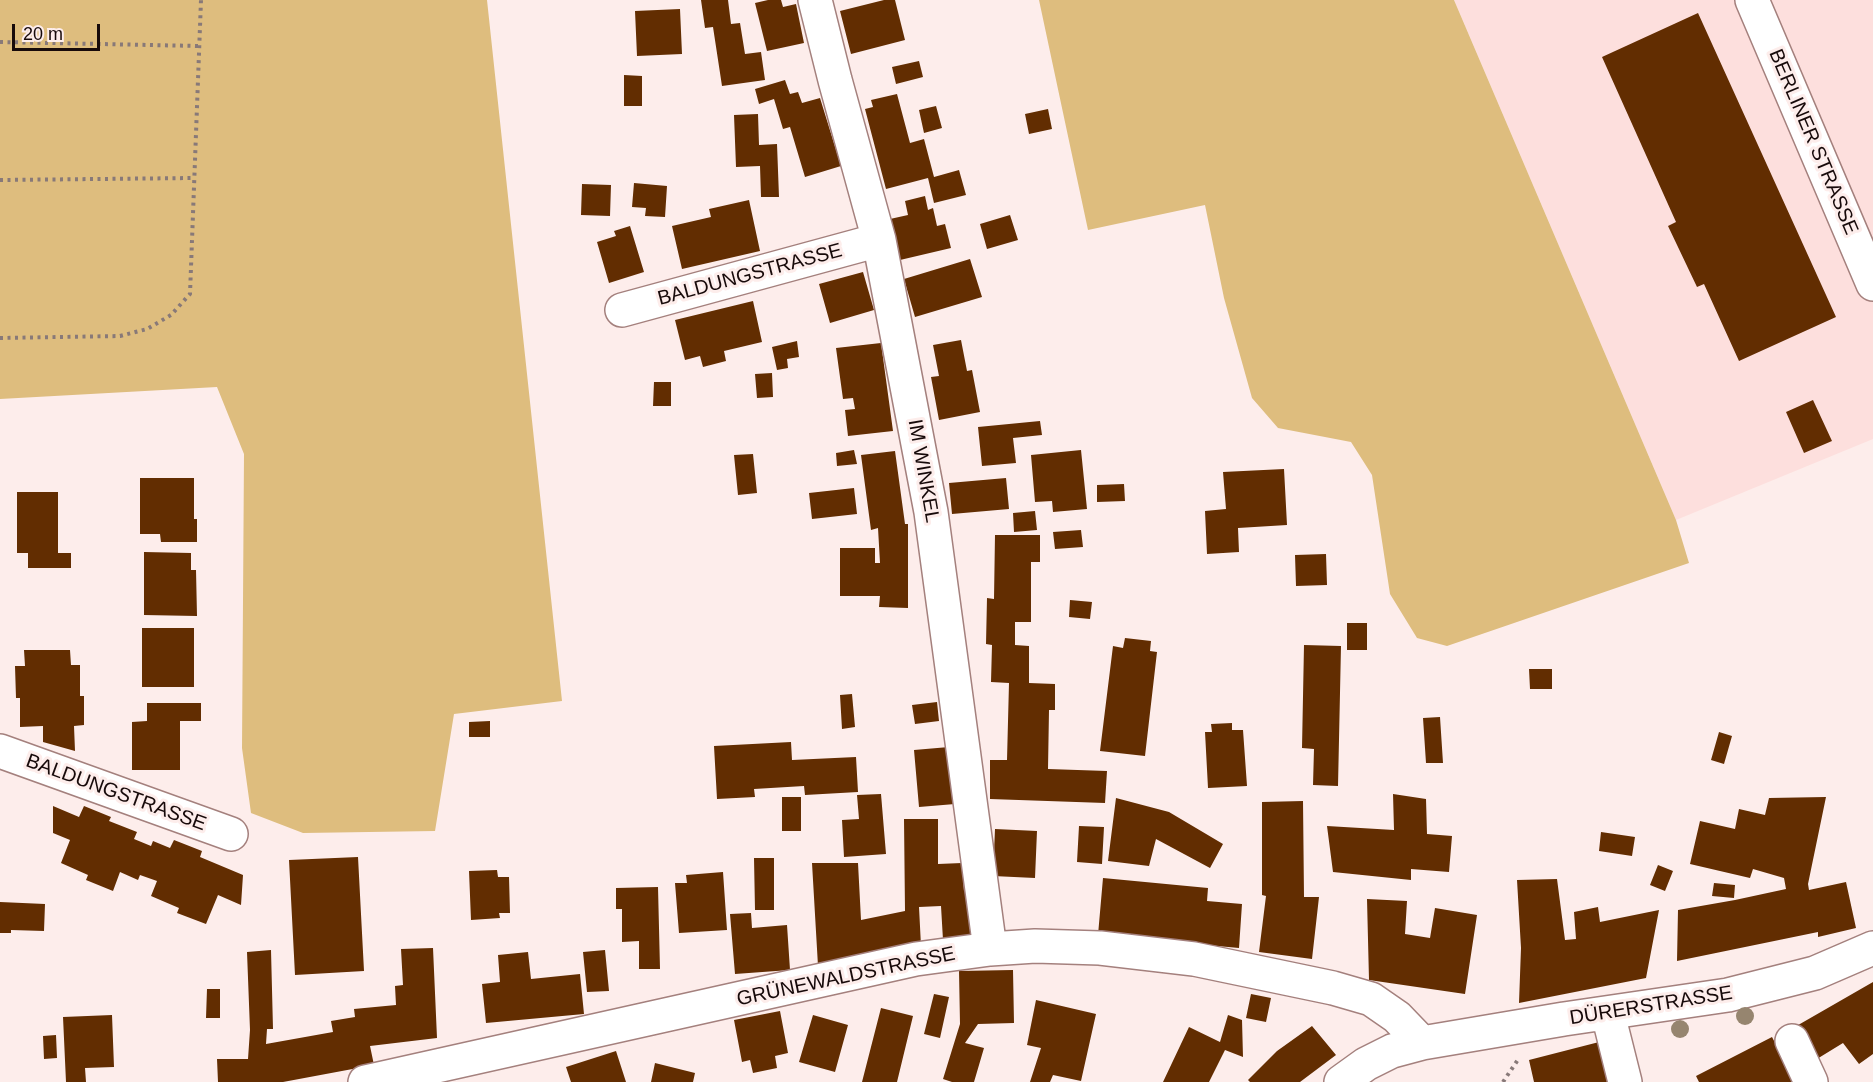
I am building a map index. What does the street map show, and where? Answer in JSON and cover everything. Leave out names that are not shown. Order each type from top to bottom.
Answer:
[{"type":"street","name":"IM WINKEL","points":[[815,0],[879,240],[931,512],[990,949]]},
{"type":"street","name":"BERLINER STRASSE","points":[[1752,0],[1873,284]]},
{"type":"street","name":"BALDUNGSTRASSE","points":[[622,310],[879,240]]},
{"type":"street","name":"BALDUNGSTRASSE","points":[[0,751],[231,834]]},
{"type":"street","name":"GRÜNEWALDSTRASSE","points":[[365,1082],[916,959],[990,949],[1035,946],[1100,948],[1194,959],[1333,988],[1371,999],[1397,1017],[1422,1043]]},
{"type":"street","name":"DÜRERSTRASSE","points":[[1341,1082],[1366,1064],[1392,1051],[1422,1043],[1728,995],[1815,973],[1873,948]]},
{"type":"street","points":[[1608,1014],[1626,1082]]},
{"type":"street","points":[[1792,1041],[1811,1082]]},
{"type":"path","points":[[0,338],[120,336],[147,329],[171,315],[190,294],[201,0]]},
{"type":"path","points":[[0,42],[199,46]]},
{"type":"path","points":[[0,180],[194,178]]},
{"type":"path","points":[[1503,1082],[1518,1060]]},
{"type":"shaded area","points":[[0,0],[487,0],[562,701],[454,714],[435,831],[303,833],[251,813],[242,748],[244,454],[217,387],[0,399]]},
{"type":"shaded area","points":[[1039,0],[1454,0],[1676,520],[1689,563],[1447,646],[1417,638],[1390,594],[1372,475],[1351,442],[1278,428],[1252,398],[1224,298],[1205,205],[1088,230]]},
{"type":"shaded area","points":[[1454,0],[1873,0],[1873,439],[1676,520]]},
{"type":"building","points":[[701,0],[728,0],[731,24],[740,23],[745,54],[761,52],[765,80],[722,86],[713,27],[705,28]]},
{"type":"building","points":[[781,0],[783,7],[796,4],[804,43],[767,51],[755,3]]},
{"type":"building","points":[[884,0],[895,0],[905,40],[851,54],[840,11]]},
{"type":"building","points":[[680,9],[682,54],[637,56],[635,11]]},
{"type":"building","points":[[1698,13],[1836,317],[1739,361],[1704,284],[1697,287],[1668,226],[1676,222],[1602,57]]},
{"type":"building","points":[[919,61],[923,77],[896,84],[892,67]]},
{"type":"building","points":[[624,75],[642,76],[642,106],[624,106]]},
{"type":"building","points":[[785,80],[790,94],[798,92],[802,103],[820,98],[841,166],[805,177],[790,127],[783,129],[774,99],[759,104],[755,89]]},
{"type":"building","points":[[897,94],[910,143],[924,139],[934,177],[959,170],[966,195],[934,203],[928,178],[886,189],[865,109],[873,107],[871,100]]},
{"type":"building","points":[[936,106],[942,128],[924,133],[919,110]]},
{"type":"building","points":[[1048,109],[1052,129],[1029,134],[1025,114]]},
{"type":"building","points":[[758,114],[759,145],[777,144],[779,197],[761,197],[760,166],[736,167],[734,115]]},
{"type":"building","points":[[634,183],[667,186],[665,217],[645,216],[646,208],[632,207]]},
{"type":"building","points":[[582,184],[611,185],[610,216],[581,215]]},
{"type":"building","points":[[925,196],[928,210],[933,208],[937,226],[945,224],[951,248],[900,260],[890,219],[908,215],[905,201]]},
{"type":"building","points":[[749,200],[760,251],[682,269],[672,226],[711,217],[709,209]]},
{"type":"building","points":[[1010,215],[1018,240],[987,249],[980,224]]},
{"type":"building","points":[[630,226],[644,272],[609,283],[597,242],[616,236],[614,231]]},
{"type":"building","points":[[970,259],[982,297],[915,317],[904,279]]},
{"type":"building","points":[[863,272],[874,310],[830,323],[819,284]]},
{"type":"building","points":[[753,301],[762,342],[724,351],[726,361],[703,367],[700,356],[685,360],[675,320]]},
{"type":"building","points":[[961,340],[967,371],[972,370],[980,412],[939,420],[931,377],[939,376],[933,345]]},
{"type":"building","points":[[797,341],[799,357],[787,359],[788,368],[777,370],[772,347]]},
{"type":"building","points":[[881,343],[893,431],[848,436],[845,410],[855,409],[853,398],[843,399],[836,348]]},
{"type":"building","points":[[772,373],[773,397],[757,398],[755,374]]},
{"type":"building","points":[[654,382],[671,382],[671,406],[653,406]]},
{"type":"building","points":[[1813,400],[1832,441],[1804,453],[1786,412]]},
{"type":"building","points":[[1040,421],[1042,435],[1013,438],[1016,463],[982,466],[978,427]]},
{"type":"building","points":[[854,450],[857,464],[837,466],[836,453]]},
{"type":"building","points":[[1081,450],[1087,509],[1053,512],[1052,501],[1035,502],[1031,455]]},
{"type":"building","points":[[895,451],[905,524],[908,524],[908,608],[879,607],[880,596],[840,596],[840,548],[875,548],[875,563],[880,563],[878,528],[871,530],[861,455]]},
{"type":"building","points":[[753,454],[757,493],[738,495],[734,455]]},
{"type":"building","points":[[1284,469],[1287,525],[1238,528],[1239,552],[1207,554],[1205,511],[1226,509],[1223,472]]},
{"type":"building","points":[[140,478],[194,478],[194,519],[197,519],[197,542],[161,542],[160,534],[140,534]]},
{"type":"building","points":[[1006,478],[1009,509],[952,514],[949,483]]},
{"type":"building","points":[[1124,484],[1125,501],[1097,502],[1097,485]]},
{"type":"building","points":[[854,488],[857,514],[812,519],[809,493]]},
{"type":"building","points":[[17,492],[58,492],[58,553],[71,553],[71,568],[28,568],[28,553],[17,553]]},
{"type":"building","points":[[1035,511],[1037,530],[1014,532],[1013,513]]},
{"type":"building","points":[[1081,530],[1083,547],[1055,549],[1053,532]]},
{"type":"building","points":[[995,535],[1040,535],[1040,562],[1031,562],[1031,622],[1015,622],[1015,645],[1029,646],[1029,683],[1055,684],[1055,710],[1049,710],[1048,769],[1107,771],[1105,803],[990,799],[990,760],[1007,760],[1009,683],[991,682],[992,645],[986,644],[987,598],[994,599]]},
{"type":"building","points":[[144,552],[191,553],[191,570],[196,570],[197,616],[144,615]]},
{"type":"building","points":[[1326,554],[1327,585],[1296,586],[1295,555]]},
{"type":"building","points":[[1070,600],[1092,602],[1090,619],[1069,617]]},
{"type":"building","points":[[1347,623],[1367,623],[1367,650],[1347,650]]},
{"type":"building","points":[[142,628],[194,628],[194,687],[142,687]]},
{"type":"building","points":[[1125,638],[1151,641],[1150,651],[1157,652],[1145,756],[1100,751],[1113,646],[1123,648]]},
{"type":"building","points":[[1304,645],[1341,646],[1338,786],[1313,785],[1314,749],[1302,748]]},
{"type":"building","points":[[24,650],[70,650],[71,665],[80,665],[80,696],[84,696],[84,725],[74,726],[75,751],[43,742],[43,726],[20,727],[20,698],[16,698],[15,666],[25,666]]},
{"type":"building","points":[[1529,669],[1552,669],[1552,689],[1530,689]]},
{"type":"building","points":[[852,694],[855,727],[842,729],[840,695]]},
{"type":"building","points":[[937,702],[939,721],[915,724],[912,705]]},
{"type":"building","points":[[147,703],[201,703],[201,721],[180,721],[180,770],[132,770],[132,722],[147,721]]},
{"type":"building","points":[[1440,717],[1443,763],[1426,763],[1423,718]]},
{"type":"building","points":[[490,721],[490,737],[469,737],[469,722]]},
{"type":"building","points":[[1232,723],[1232,730],[1243,730],[1247,786],[1208,788],[1205,732],[1212,732],[1211,724]]},
{"type":"building","points":[[1719,732],[1732,736],[1724,764],[1711,760]]},
{"type":"building","points":[[791,742],[792,760],[856,757],[858,792],[805,795],[804,786],[754,789],[755,797],[717,799],[714,746]]},
{"type":"building","points":[[949,747],[955,804],[919,807],[914,750]]},
{"type":"building","points":[[881,794],[886,854],[844,857],[842,820],[859,819],[857,795]]},
{"type":"building","points":[[1393,794],[1426,799],[1427,834],[1452,836],[1449,872],[1411,869],[1411,880],[1333,872],[1327,826],[1394,830]]},
{"type":"building","points":[[782,797],[801,797],[801,831],[782,831]]},
{"type":"building","points":[[1826,797],[1808,884],[1809,890],[1846,882],[1856,928],[1818,937],[1818,932],[1677,961],[1678,910],[1786,889],[1784,878],[1753,869],[1750,878],[1690,864],[1700,821],[1735,829],[1739,809],[1765,815],[1769,798]]},
{"type":"building","points":[[1116,798],[1169,812],[1223,844],[1210,868],[1156,839],[1149,866],[1108,861]]},
{"type":"building","points":[[1303,801],[1304,897],[1319,897],[1312,959],[1259,952],[1266,896],[1262,895],[1262,802]]},
{"type":"building","points":[[53,806],[79,817],[84,806],[111,817],[109,821],[137,832],[134,839],[151,846],[153,841],[170,848],[174,840],[202,851],[200,857],[243,875],[241,905],[218,895],[206,924],[177,913],[179,908],[151,896],[157,881],[140,875],[138,880],[120,872],[113,891],[86,880],[88,875],[61,863],[70,840],[53,833]]},
{"type":"building","points":[[904,819],[938,819],[938,864],[962,863],[964,891],[972,891],[975,938],[943,940],[941,906],[919,907],[921,946],[818,966],[812,863],[858,863],[861,920],[905,911]]},
{"type":"building","points":[[1079,826],[1104,827],[1102,864],[1077,862]]},
{"type":"building","points":[[995,829],[1037,831],[1035,878],[993,876]]},
{"type":"building","points":[[1601,832],[1635,837],[1632,856],[1599,851]]},
{"type":"building","points":[[358,857],[364,971],[295,975],[289,860]]},
{"type":"building","points":[[754,858],[774,858],[774,910],[755,910]]},
{"type":"building","points":[[1658,865],[1673,871],[1665,891],[1650,885]]},
{"type":"building","points":[[497,870],[498,877],[509,877],[510,913],[499,913],[500,918],[471,920],[469,871]]},
{"type":"building","points":[[723,872],[727,930],[679,933],[675,883],[687,883],[686,875]]},
{"type":"building","points":[[1103,878],[1208,888],[1207,901],[1242,904],[1239,948],[1098,935]]},
{"type":"building","points":[[1557,879],[1565,940],[1576,939],[1574,912],[1598,907],[1600,922],[1659,910],[1646,978],[1519,1003],[1521,948],[1517,880]]},
{"type":"building","points":[[1714,883],[1735,885],[1734,898],[1712,896]]},
{"type":"building","points":[[658,887],[660,969],[639,969],[639,941],[622,942],[622,909],[616,909],[616,888]]},
{"type":"building","points":[[1367,899],[1407,901],[1405,934],[1430,938],[1435,908],[1477,915],[1465,994],[1369,980]]},
{"type":"building","points":[[0,902],[45,904],[44,931],[11,930],[11,933],[0,933]]},
{"type":"building","points":[[751,913],[752,928],[787,925],[790,970],[735,974],[730,914]]},
{"type":"building","points":[[433,948],[437,1038],[370,1046],[374,1065],[283,1082],[218,1082],[217,1059],[248,1059],[250,1030],[247,952],[271,950],[273,1029],[267,1029],[266,1044],[333,1032],[331,1021],[355,1017],[354,1009],[396,1005],[395,986],[403,985],[401,949]]},
{"type":"building","points":[[605,950],[609,991],[587,992],[583,952]]},
{"type":"building","points":[[528,952],[531,979],[580,974],[584,1014],[486,1023],[482,984],[500,982],[498,955]]},
{"type":"building","points":[[1013,970],[1014,1023],[978,1024],[965,1043],[984,1048],[974,1082],[952,1082],[943,1079],[960,1024],[959,971]]},
{"type":"building","points":[[1873,982],[1873,1054],[1859,1064],[1843,1043],[1812,1062],[1793,1028]]},
{"type":"building","points":[[207,989],[220,989],[220,1018],[206,1018]]},
{"type":"building","points":[[934,994],[949,997],[940,1038],[924,1034]]},
{"type":"building","points":[[1251,994],[1271,998],[1266,1022],[1246,1018]]},
{"type":"building","points":[[1036,1000],[1096,1014],[1081,1081],[1053,1075],[1050,1082],[1030,1082],[1041,1048],[1027,1045]]},
{"type":"building","points":[[881,1008],[913,1016],[897,1082],[862,1082]]},
{"type":"building","points":[[780,1011],[788,1053],[775,1056],[777,1068],[753,1073],[750,1060],[742,1062],[734,1020]]},
{"type":"building","points":[[112,1015],[114,1067],[85,1068],[86,1082],[66,1082],[63,1017]]},
{"type":"building","points":[[813,1015],[848,1025],[835,1072],[799,1062]]},
{"type":"building","points":[[1228,1015],[1242,1020],[1243,1057],[1225,1050],[1209,1082],[1163,1082],[1189,1027],[1220,1042]]},
{"type":"building","points":[[1312,1026],[1336,1055],[1300,1082],[1250,1082],[1248,1080],[1277,1051]]},
{"type":"building","points":[[56,1035],[57,1058],[44,1059],[43,1036]]},
{"type":"building","points":[[1772,1037],[1795,1082],[1699,1082],[1696,1076]]},
{"type":"building","points":[[1603,1041],[1614,1082],[1534,1082],[1529,1060]]},
{"type":"building","points":[[616,1051],[626,1082],[571,1082],[566,1067]]},
{"type":"building","points":[[655,1063],[695,1073],[693,1082],[651,1082]]}]
